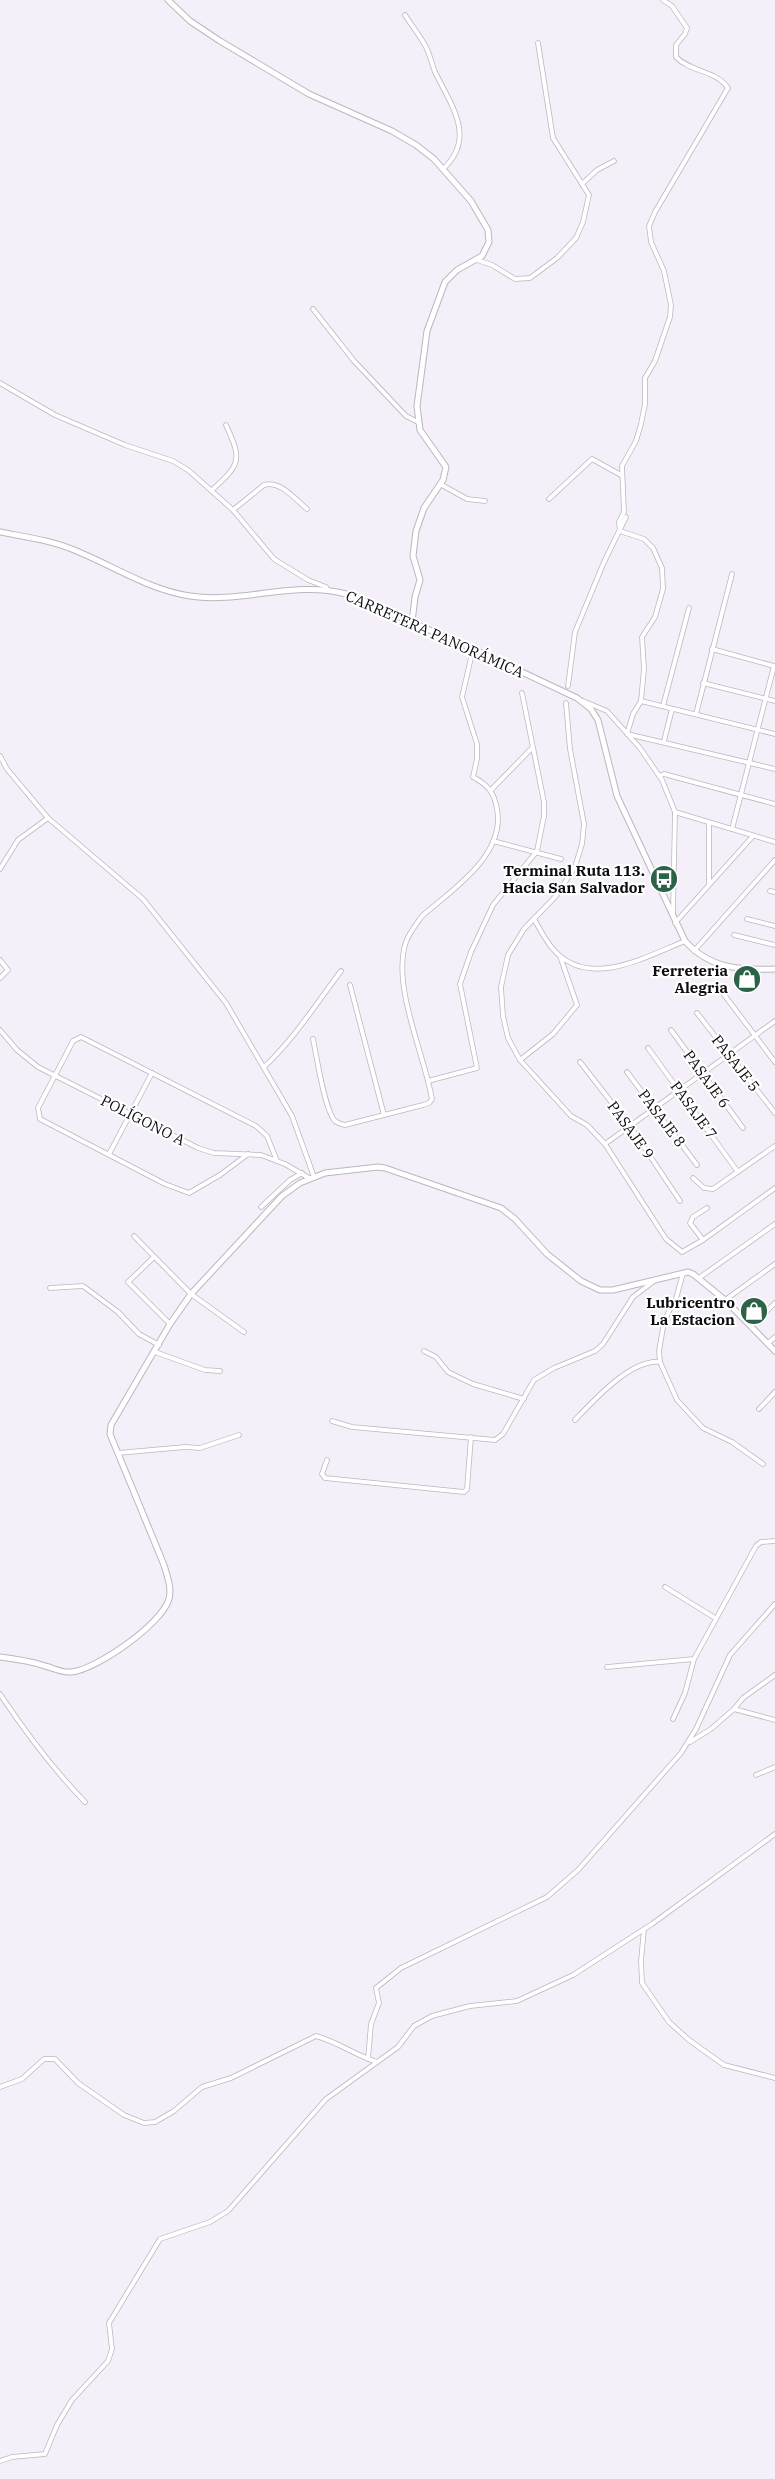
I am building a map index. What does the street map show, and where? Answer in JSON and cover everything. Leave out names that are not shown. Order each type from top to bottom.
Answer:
[{"type":"street","points":[[168,0],[190,21],[309,94],[404,138],[426,152],[467,195],[488,230],[489,242],[482,256],[457,270],[445,282],[427,331],[417,406],[418,422],[420,430],[446,467],[440,484],[424,508],[416,531],[413,556],[420,580],[415,597],[412,622]]},
{"type":"street","points":[[620,531],[619,522],[624,512],[625,499],[622,466],[636,441],[645,404],[645,378],[654,361],[670,311],[664,271],[651,242],[649,226],[655,212],[728,88],[724,82],[698,69],[683,65],[676,58],[676,45],[685,34],[687,28],[672,6],[663,0]]},
{"type":"street","points":[[405,15],[427,48],[435,71],[457,112],[459,126],[458,151],[454,159],[443,169]]},
{"type":"street","points":[[477,260],[492,265],[515,279],[530,278],[557,258],[576,238],[583,222],[589,195],[553,138],[538,43]]},
{"type":"street","points":[[582,184],[597,170],[614,160]]},
{"type":"street","points":[[313,308],[354,361],[406,416],[418,422]]},
{"type":"street","points":[[0,383],[55,415],[125,445],[173,461],[212,490],[233,510],[274,558],[308,580],[326,587],[328,590]]},
{"type":"street","points":[[212,490],[229,475],[236,464],[236,446],[226,425]]},
{"type":"street","points":[[549,499],[592,459],[622,476]]},
{"type":"street","points":[[233,510],[264,485],[270,483],[277,485],[307,509]]},
{"type":"street","points":[[440,484],[467,499],[485,501]]},
{"type":"street","points":[[568,686],[575,632],[604,562],[626,517]]},
{"type":"street","points":[[620,531],[644,539],[653,548],[662,568],[663,589],[655,617],[641,642],[644,669],[641,701],[633,714],[627,734]]},
{"type":"street","name":"CARRETERA PANORÁMICA","points":[[0,532],[56,543],[159,588],[188,596],[211,597],[294,589],[328,590],[346,594],[473,649],[577,698],[591,709],[598,720],[617,796],[676,923],[685,941],[694,952]]},
{"type":"street","points":[[696,714],[732,574]]},
{"type":"street","points":[[663,706],[689,608]]},
{"type":"street","points":[[313,1039],[328,1103],[333,1118],[338,1123],[345,1125],[428,1104],[432,1099],[401,970],[404,947],[422,916],[470,873],[493,841],[499,816],[491,790],[487,784],[473,777],[477,759],[477,744],[462,697],[473,649]]},
{"type":"street","points":[[712,649],[774,666],[760,730],[732,829]]},
{"type":"street","points":[[703,682],[775,701]]},
{"type":"street","points":[[428,1081],[477,1068],[460,984],[471,952],[493,905],[537,851],[544,816],[544,802],[522,693]]},
{"type":"street","points":[[577,698],[607,711],[627,734],[659,776],[675,812],[673,915]]},
{"type":"street","points":[[641,701],[775,734]]},
{"type":"street","points":[[566,703],[570,749],[584,824],[582,844],[574,867],[556,896],[524,929],[508,955],[501,987],[503,1016],[508,1038],[520,1060],[570,1116],[587,1125],[606,1144],[666,1239],[678,1251],[682,1252],[703,1240],[775,1188]]},
{"type":"street","points":[[664,741],[672,709]]},
{"type":"street","points":[[627,734],[664,741],[775,769]]},
{"type":"street","points":[[491,790],[532,748]]},
{"type":"street","points":[[0,756],[7,769],[48,818],[143,899],[226,1003],[292,1116],[312,1178]]},
{"type":"street","points":[[659,776],[664,774],[775,804]]},
{"type":"street","points":[[675,812],[775,842]]},
{"type":"street","points":[[0,869],[18,840],[48,818]]},
{"type":"street","points":[[709,822],[709,884]]},
{"type":"street","points":[[676,923],[752,836]]},
{"type":"street","points":[[493,841],[561,858]]},
{"type":"street","points":[[775,860],[694,952],[714,963],[733,969],[775,969]]},
{"type":"street","points":[[747,919],[775,926]]},
{"type":"street","points":[[534,920],[552,948],[560,956],[572,964],[589,969],[606,970],[685,941]]},
{"type":"street","points":[[734,934],[775,946]]},
{"type":"street","points":[[520,1060],[553,1034],[577,1004],[560,956]]},
{"type":"street","points":[[0,960],[8,970],[0,978]]},
{"type":"street","points":[[264,1067],[282,1050],[341,972]]},
{"type":"street","points":[[350,985],[384,1115]]},
{"type":"street","points":[[722,992],[775,1062]]},
{"type":"street","name":"PASAJE 5","points":[[697,1013],[775,1113]]},
{"type":"street","points":[[606,1144],[775,1021]]},
{"type":"street","name":"POLÍGONO A","points":[[0,1030],[17,1050],[38,1067],[198,1148],[214,1153],[248,1154],[277,1161],[312,1178]]},
{"type":"street","name":"PASAJE 6","points":[[671,1030],[743,1128]]},
{"type":"street","points":[[248,1154],[220,1175],[189,1193],[165,1184],[40,1118],[38,1108],[73,1041],[81,1037],[256,1126],[267,1136],[277,1161]]},
{"type":"street","name":"PASAJE 7","points":[[648,1048],[738,1172]]},
{"type":"street","name":"PASAJE 9","points":[[580,1062],[630,1126],[680,1200]]},
{"type":"street","name":"PASAJE 8","points":[[627,1072],[697,1165]]},
{"type":"street","points":[[110,1154],[129,1114],[152,1073]]},
{"type":"street","points":[[693,1178],[704,1188],[713,1189],[775,1146]]},
{"type":"street","points":[[0,1656],[40,1664],[64,1672],[78,1671],[103,1660],[115,1652],[155,1619],[165,1608],[170,1587],[110,1434],[111,1424],[170,1324],[190,1294],[282,1196],[312,1178],[378,1167],[409,1174],[508,1212],[547,1254],[581,1280],[594,1287],[613,1290],[688,1272],[699,1278],[725,1300],[767,1345],[775,1351]]},
{"type":"street","points":[[261,1207],[290,1180],[302,1173]]},
{"type":"street","points":[[703,1240],[690,1223],[693,1217],[707,1208]]},
{"type":"street","points":[[699,1278],[775,1224]]},
{"type":"street","points":[[134,1236],[190,1294],[244,1332]]},
{"type":"street","points":[[154,1257],[128,1282],[170,1324]]},
{"type":"street","points":[[725,1300],[775,1264]]},
{"type":"street","points":[[683,1273],[674,1306],[670,1309],[664,1322],[659,1351],[660,1362],[677,1400],[689,1415],[703,1428],[732,1442],[763,1464]]},
{"type":"street","points":[[332,1421],[352,1427],[495,1440],[500,1437],[534,1380],[542,1374],[595,1351],[603,1344],[633,1297],[655,1280]]},
{"type":"street","points":[[50,1288],[83,1286],[118,1312],[138,1334],[159,1345]]},
{"type":"street","points":[[751,1326],[775,1303]]},
{"type":"street","points":[[767,1345],[775,1337]]},
{"type":"street","points":[[424,1351],[436,1357],[448,1372],[524,1399]]},
{"type":"street","points":[[155,1352],[205,1370],[220,1371]]},
{"type":"street","points":[[575,1420],[597,1397],[641,1364],[651,1361],[660,1362]]},
{"type":"street","points":[[758,1409],[775,1392]]},
{"type":"street","points":[[118,1453],[185,1447],[200,1448],[239,1436]]},
{"type":"street","points":[[327,1460],[322,1474],[325,1478],[464,1492],[467,1489],[471,1438]]},
{"type":"street","points":[[673,1719],[685,1693],[694,1660],[715,1618],[756,1546],[762,1542],[775,1541]]},
{"type":"street","points":[[665,1587],[715,1618]]},
{"type":"street","points":[[688,1744],[730,1655],[775,1604]]},
{"type":"street","points":[[607,1667],[694,1660]]},
{"type":"street","points":[[368,2059],[371,2024],[380,2003],[376,1988],[381,1983],[401,1968],[547,1897],[578,1870],[688,1744],[711,1729],[734,1709],[743,1698],[775,1675]]},
{"type":"street","points":[[0,1694],[30,1739],[61,1778],[86,1802]]},
{"type":"street","points":[[734,1709],[775,1720]]},
{"type":"street","points":[[756,1775],[775,1767]]},
{"type":"street","points":[[0,2461],[12,2457],[45,2454],[57,2425],[72,2400],[108,2361],[112,2349],[109,2323],[160,2239],[210,2222],[228,2211],[326,2099],[398,2047],[414,2026],[432,2016],[470,2006],[517,2001],[573,1975],[644,1929],[775,1834]]},
{"type":"street","points":[[644,1929],[641,1961],[642,1982],[669,2022],[689,2040],[724,2064],[775,2078]]},
{"type":"street","points":[[0,2087],[22,2079],[44,2059],[55,2059],[78,2083],[124,2115],[134,2121],[144,2123],[155,2122],[174,2111],[202,2087],[231,2078],[316,2036],[338,2044],[346,2051],[377,2062]]},
{"type":"place","name":"Terminal Ruta 113. Hacia San Salvador","points":[[664,879]]},
{"type":"place","name":"Ferreteria Alegria","points":[[747,979]]},
{"type":"place","name":"Lubricentro La Estacion","points":[[754,1311]]}]
